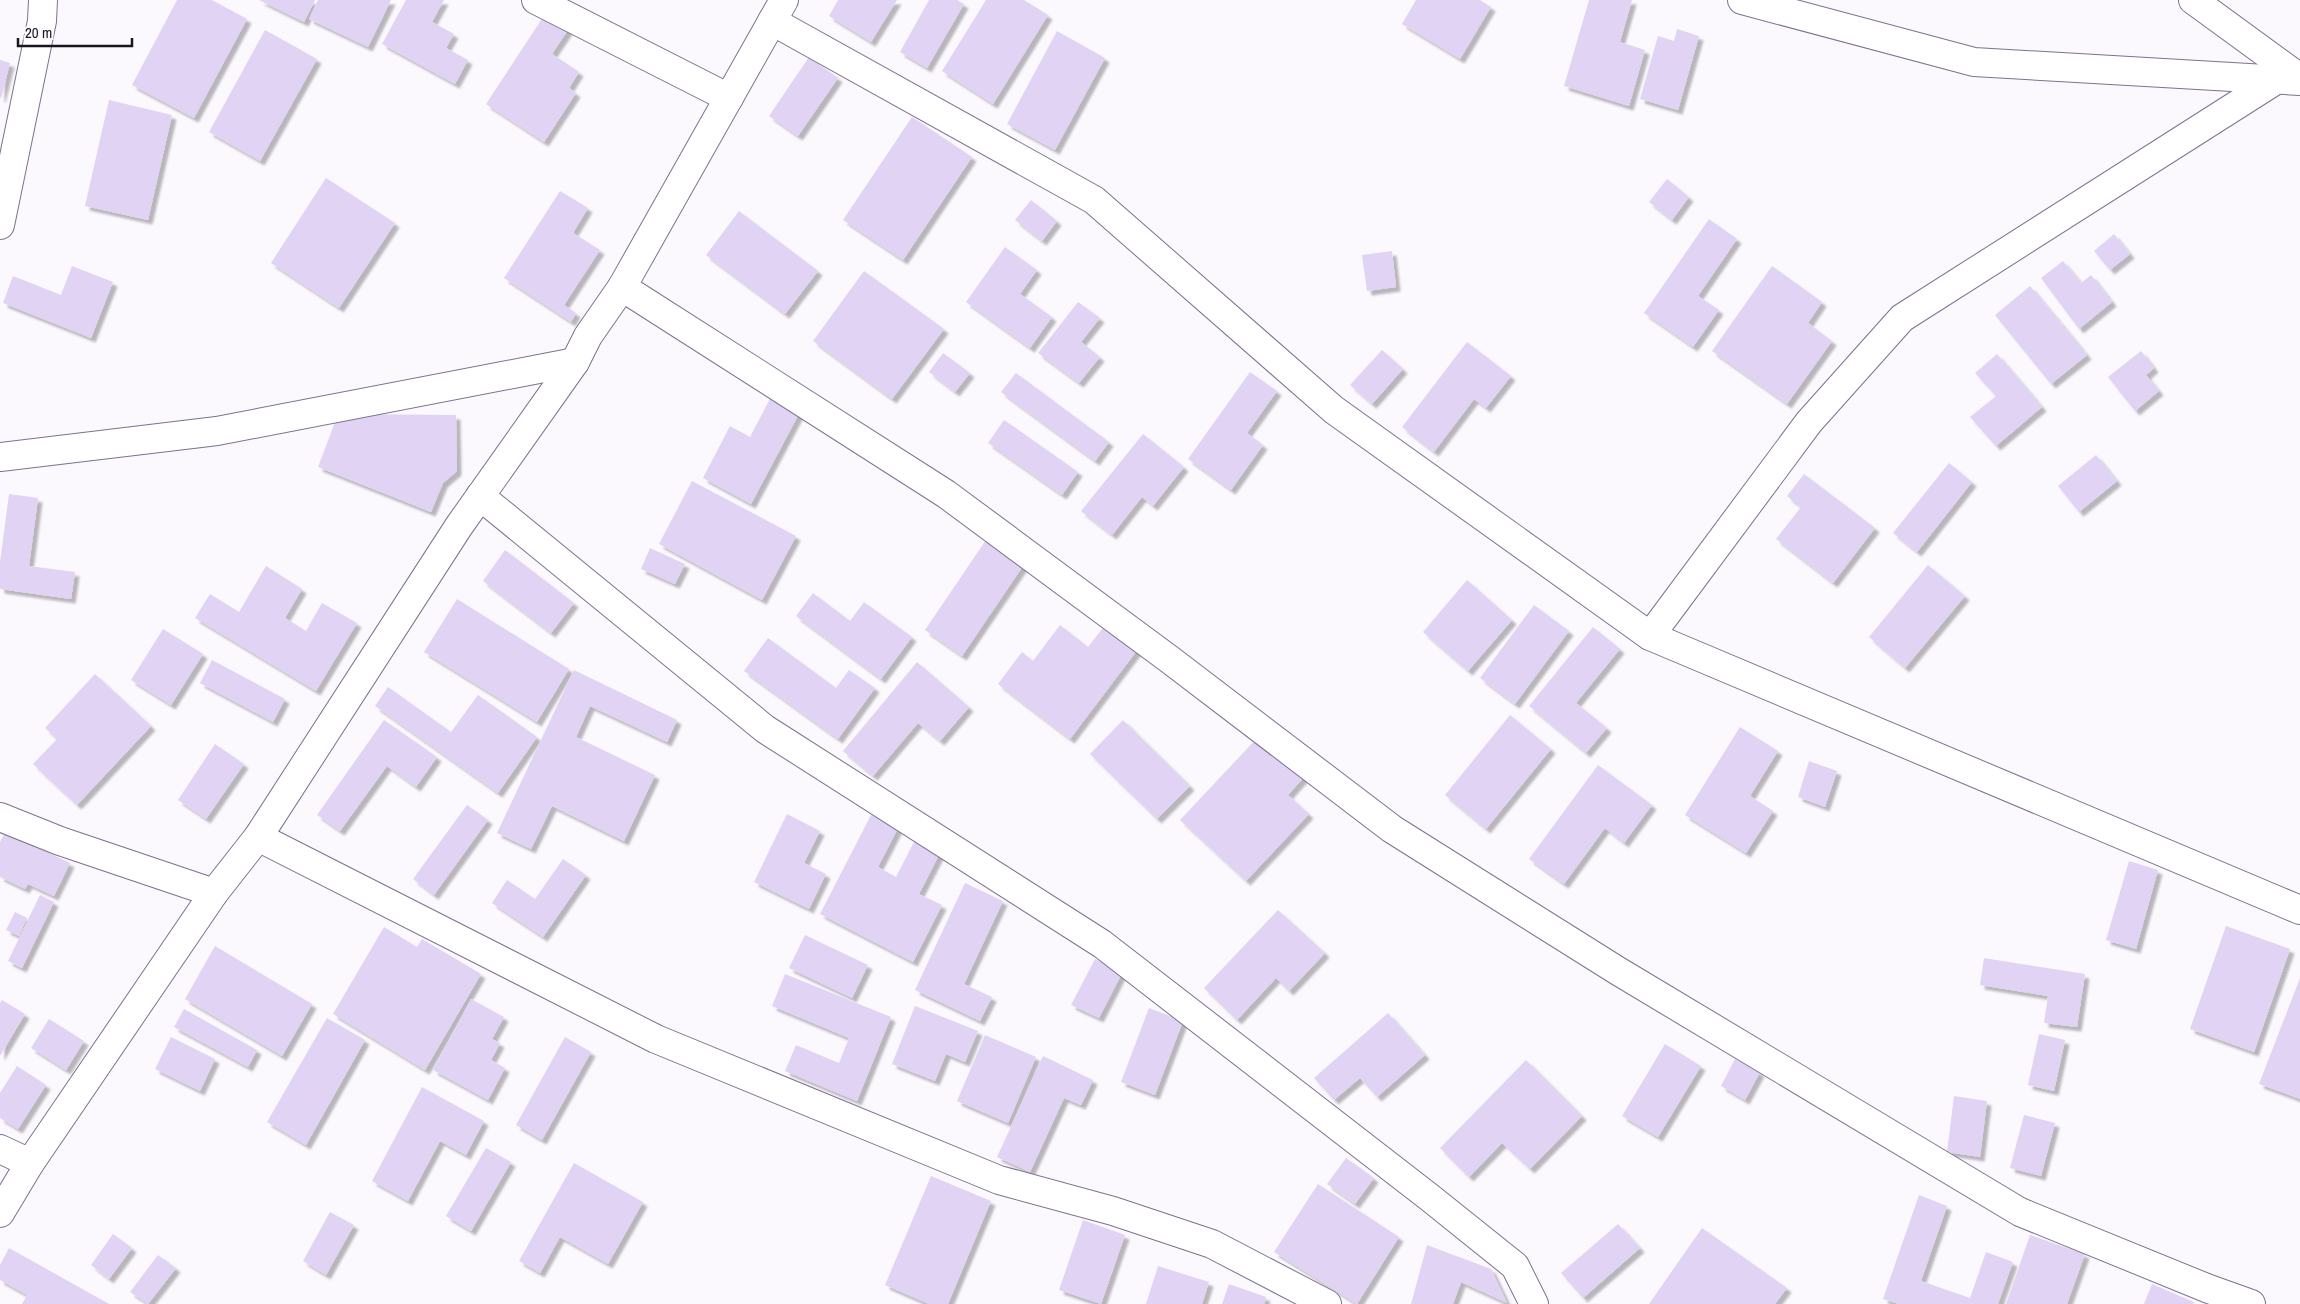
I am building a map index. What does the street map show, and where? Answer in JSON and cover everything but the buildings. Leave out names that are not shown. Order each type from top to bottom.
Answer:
[{"type":"street","points":[[0,225],[42,21],[43,0]]},
{"type":"street","points":[[536,0],[729,98]]},
{"type":"street","points":[[1742,0],[1974,62],[2292,80]]},
{"type":"street","points":[[2193,0],[2292,80]]},
{"type":"street","points":[[0,1213],[30,1163],[214,893],[258,837],[480,496],[575,362],[588,336],[622,287],[778,10],[1094,200],[1334,410],[1650,636],[2300,910]]},
{"type":"street","points":[[1650,636],[1809,422],[1902,318],[2292,80]]},
{"type":"street","points":[[622,287],[946,494],[1169,659],[1392,828],[1618,971],[2020,1212],[2209,1289],[2251,1304]]},
{"type":"street","points":[[0,457],[217,431],[575,362]]},
{"type":"street","points":[[480,496],[765,729],[1102,944],[1429,1197],[1515,1266],[1534,1304]]},
{"type":"street","points":[[0,817],[60,841],[214,893]]},
{"type":"street","points":[[258,837],[656,1039],[999,1180],[1113,1211],[1212,1244],[1327,1304]]},
{"type":"street","points":[[0,1149],[30,1163]]}]
